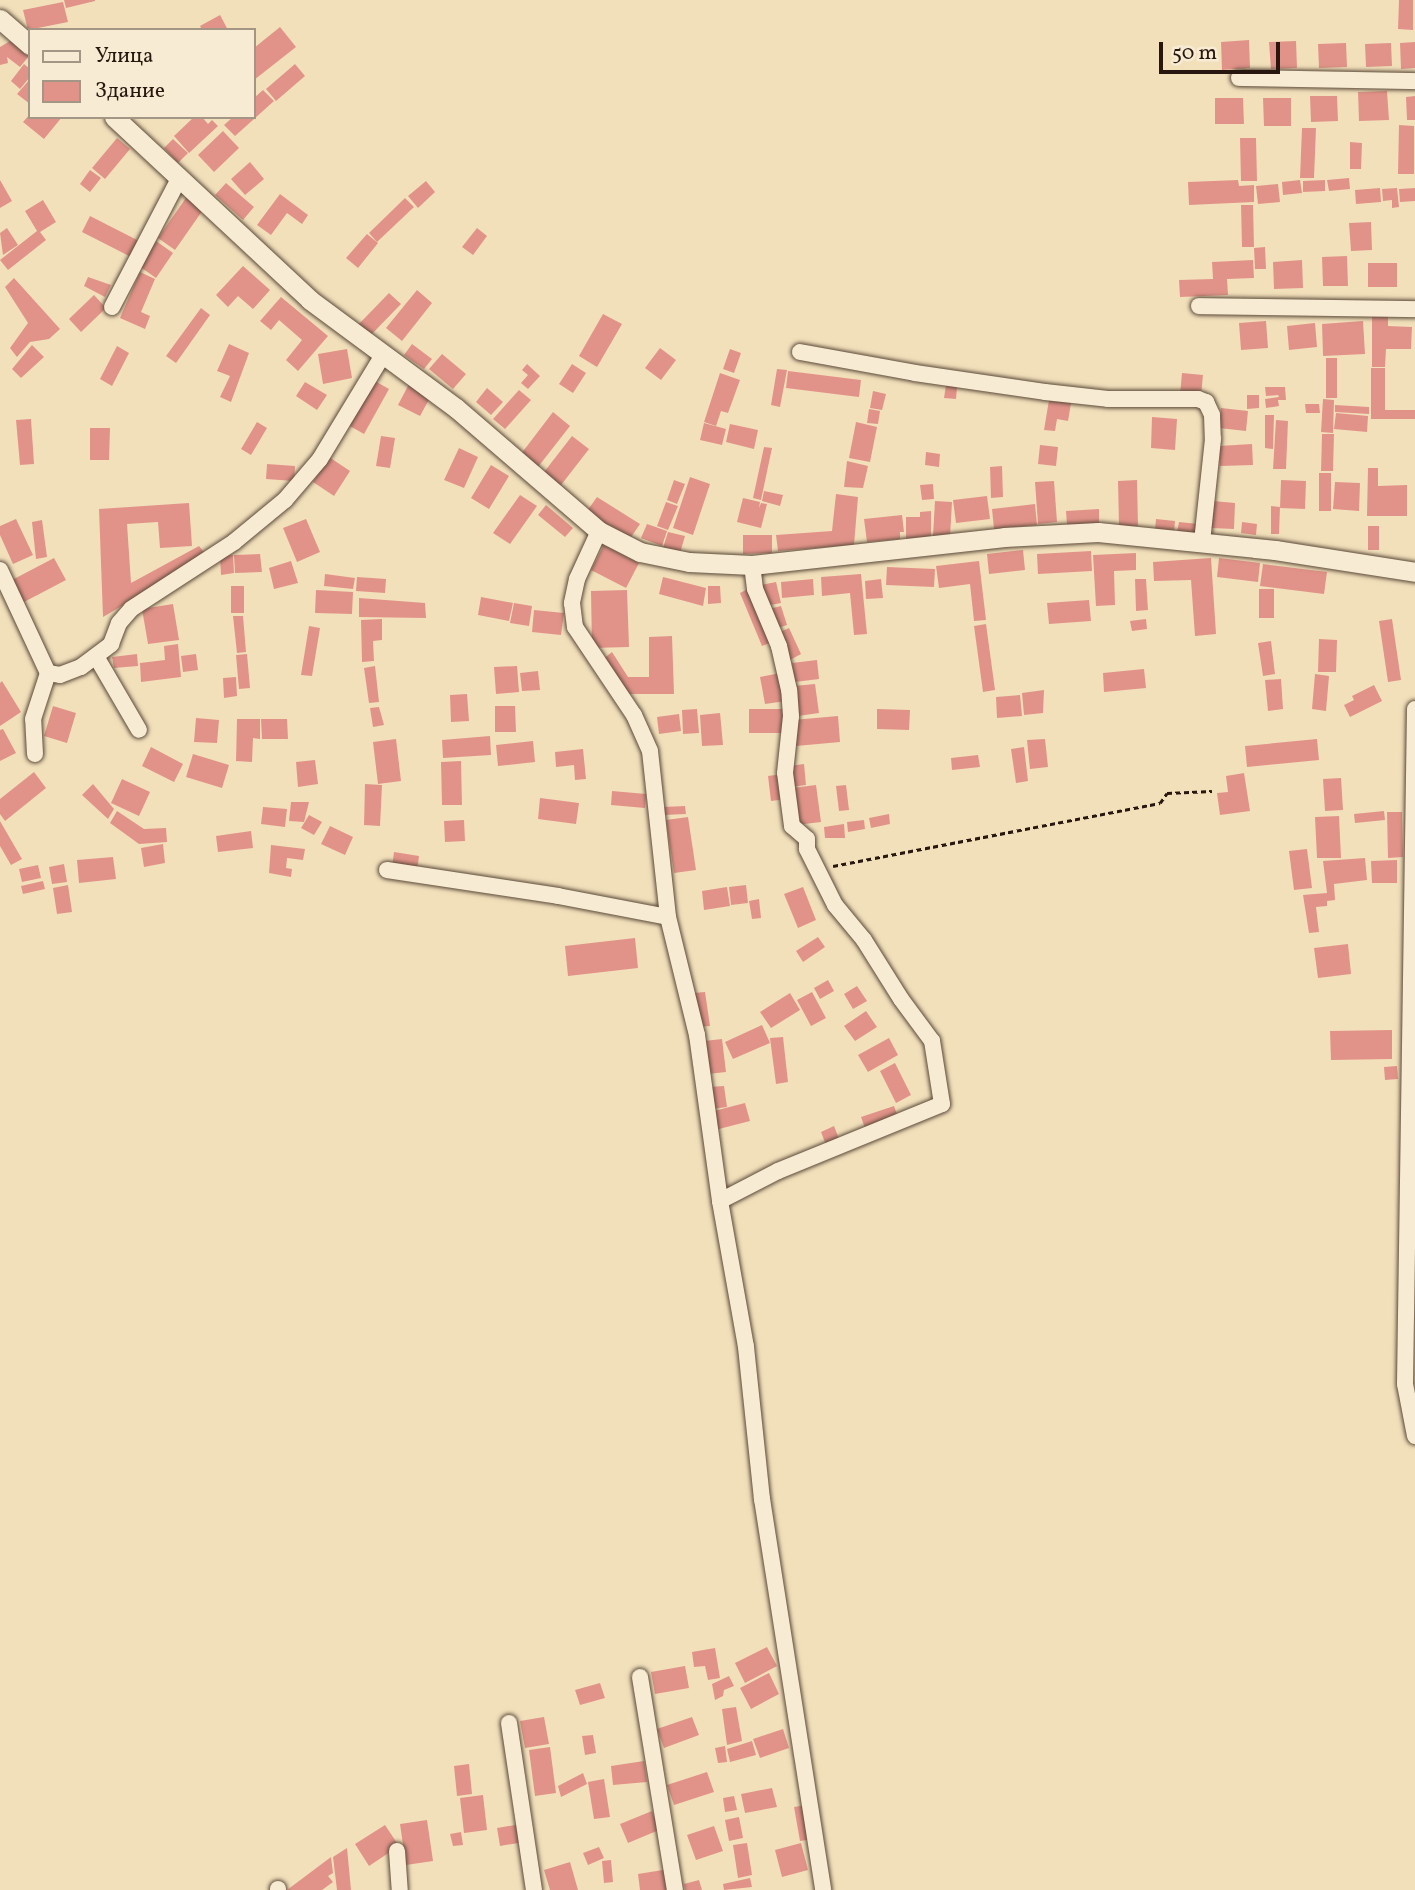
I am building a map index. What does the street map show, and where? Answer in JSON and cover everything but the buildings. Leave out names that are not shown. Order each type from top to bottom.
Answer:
[{"type":"street","points":[[0,19],[28,43]]},
{"type":"street","points":[[1239,78],[1415,81]]},
{"type":"street","points":[[116,119],[310,300],[456,408],[599,531],[640,552],[690,562],[752,565],[1073,532],[1202,542],[1415,572]]},
{"type":"street","points":[[112,307],[180,177]]},
{"type":"street","points":[[1199,306],[1415,309]]},
{"type":"street","points":[[800,352],[915,373],[1045,392],[1108,399],[1198,399],[1206,402],[1212,415],[1213,439],[1202,542]]},
{"type":"street","points":[[47,673],[60,675],[97,658],[111,644],[119,623],[131,608],[234,542],[285,500],[320,459],[383,355]]},
{"type":"street","points":[[599,531],[577,579],[572,603],[575,627],[645,735],[650,751],[668,917],[697,1035],[720,1202],[746,1347],[762,1499],[823,1890]]},
{"type":"street","points":[[720,1202],[778,1171],[942,1104],[932,1041],[901,999],[864,940],[835,905],[807,849],[807,839],[792,826],[785,773],[791,716],[789,690],[779,646],[755,589],[752,565]]},
{"type":"street","points":[[0,570],[47,673],[33,719],[34,754]]},
{"type":"street","points":[[97,658],[139,730]]},
{"type":"street","points":[[1415,709],[1405,1384],[1415,1436]]},
{"type":"street","points":[[387,870],[558,896],[668,917]]},
{"type":"street","points":[[639,1677],[675,1890]]},
{"type":"street","points":[[509,1723],[534,1890]]},
{"type":"street","points":[[397,1851],[400,1890]]},
{"type":"path","points":[[816,867],[851,864],[1160,803],[1167,793],[1212,791]]}]
